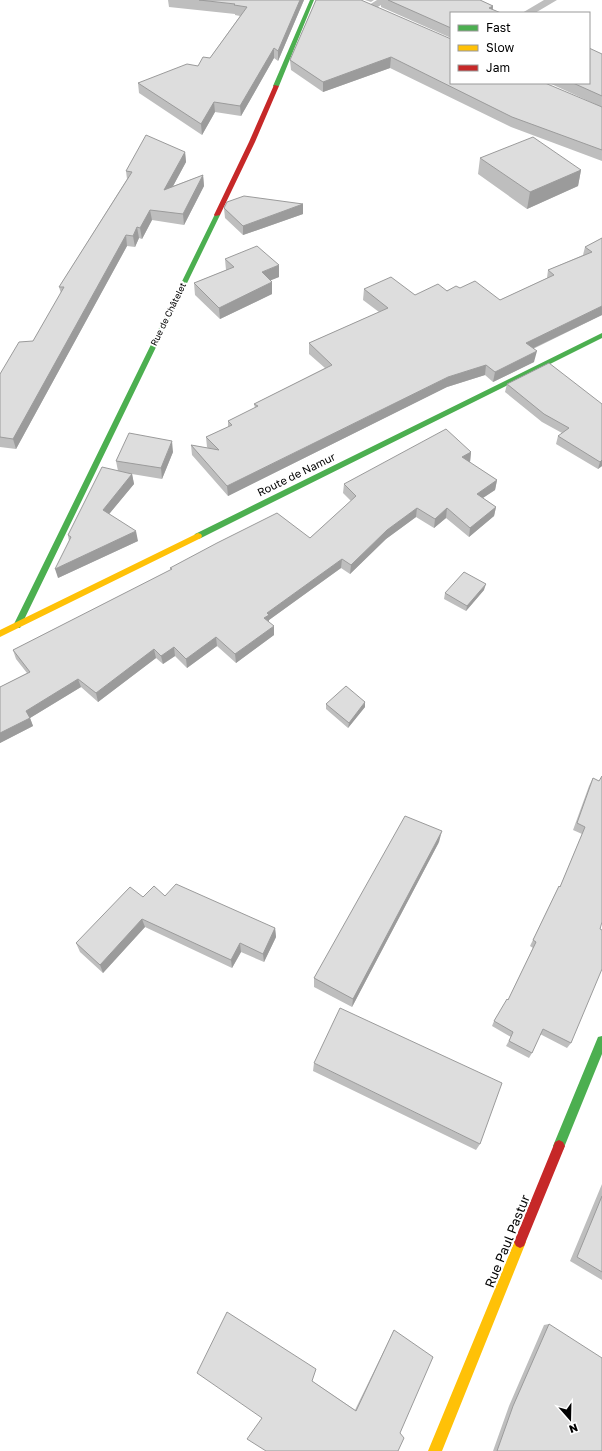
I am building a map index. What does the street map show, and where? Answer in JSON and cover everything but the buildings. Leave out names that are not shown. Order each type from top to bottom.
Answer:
[{"type":"street","name":"Rue de Châtelet","points":[[17,626],[252,142],[312,0]]},
{"type":"street","name":"Route de Namur","points":[[0,634],[602,336]]},
{"type":"street","name":"Rue Paul Pastur","points":[[435,1451],[602,1041]]},
{"type":"lane","points":[[369,8],[384,0]]},
{"type":"lane","points":[[528,12],[545,1]]},
{"type":"traffic: fast","points":[[276,86],[312,0]]},
{"type":"traffic: fast","points":[[17,626],[217,215]]},
{"type":"traffic: fast","points":[[198,536],[602,335]]},
{"type":"traffic: fast","points":[[559,1146],[602,1041]]},
{"type":"traffic: slow","points":[[0,634],[198,536]]},
{"type":"traffic: slow","points":[[435,1451],[520,1242]]},
{"type":"traffic: jam","points":[[217,215],[252,142],[276,86]]},
{"type":"traffic: jam","points":[[520,1242],[559,1146]]}]
